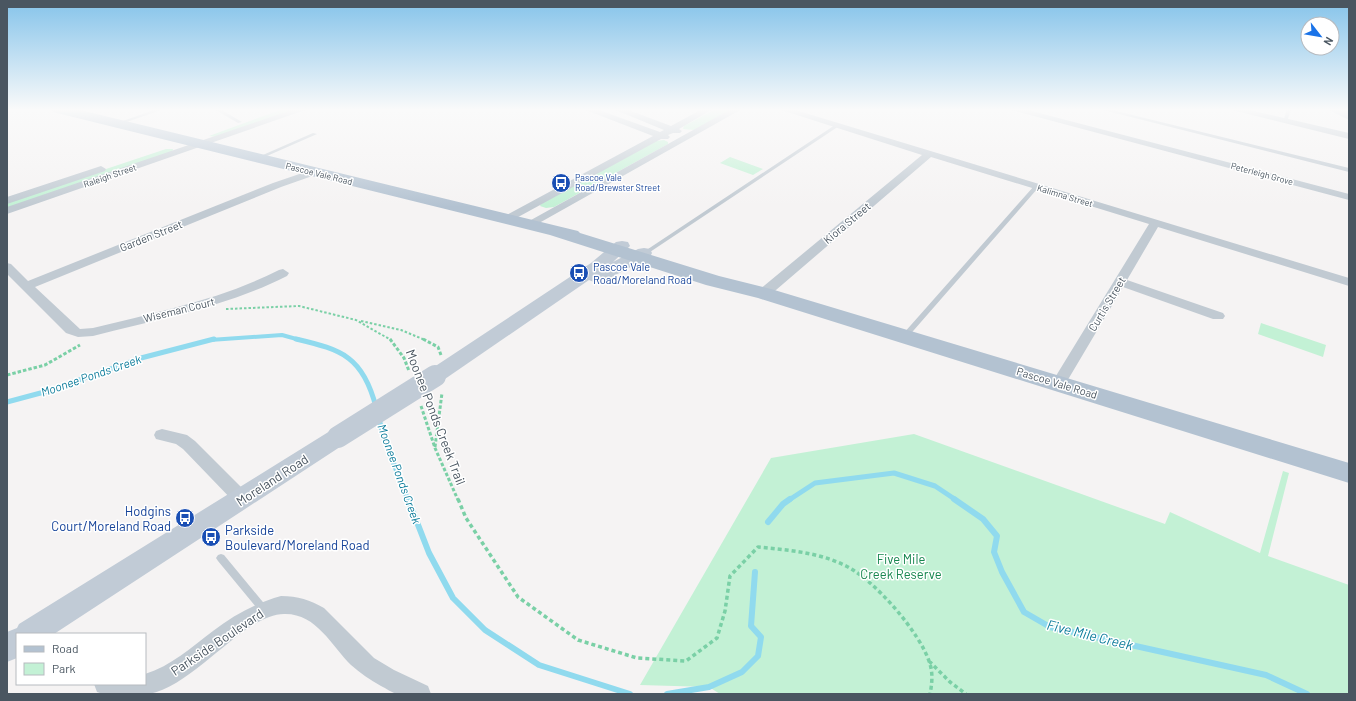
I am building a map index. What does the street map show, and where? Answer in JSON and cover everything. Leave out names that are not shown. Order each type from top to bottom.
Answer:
[{"type":"main road","name":"Pascoe Vale Road","points":[[188,142],[557,232],[632,252],[713,281],[764,293],[1349,473]]},
{"type":"main road","name":"Moreland Road","points":[[41,631],[242,499],[439,374],[514,324],[632,252]]},
{"type":"main road","points":[[7,648],[16,643]]},
{"type":"street","name":"Raleigh Street","points":[[7,200],[183,142]]},
{"type":"street","name":"Raleigh Street","points":[[7,211],[210,142]]},
{"type":"street","points":[[505,220],[648,142]]},
{"type":"street","points":[[528,225],[679,142]]},
{"type":"street","name":"Kalimna Street","points":[[889,142],[1349,282]]},
{"type":"street","name":"Peterleigh Grove","points":[[1137,142],[1349,197]]},
{"type":"street","name":"Kiora Street","points":[[764,293],[929,154]]},
{"type":"street","name":"Garden Street","points":[[26,286],[309,171]]},
{"type":"street","name":"Curtis Street","points":[[1058,384],[1155,223]]},
{"type":"street","points":[[7,267],[26,286]]},
{"type":"street","name":"Wiseman Court","points":[[26,286],[71,330],[78,333],[93,332],[219,300],[248,290],[284,273]]},
{"type":"street","points":[[1120,282],[1218,316]]},
{"type":"street","points":[[162,436],[181,439],[189,445],[242,499]]},
{"type":"street","name":"Parkside Boulevard","points":[[146,685],[171,673],[246,620],[264,610],[286,604],[296,605],[312,611],[320,616],[366,664],[420,694]]},
{"type":"street","name":"Parkside Boulevard","points":[[108,685],[129,691],[146,685]]},
{"type":"lane","points":[[258,158],[297,142]]},
{"type":"lane","points":[[632,252],[811,142]]},
{"type":"lane","points":[[1234,142],[1349,170]]},
{"type":"lane","points":[[905,336],[1036,187]]},
{"type":"lane","points":[[221,558],[264,610]]},
{"type":"path","name":"Moonee Ponds Creek Trail","points":[[224,310],[299,306],[356,320],[389,337],[404,358],[409,373]]},
{"type":"path","points":[[356,320],[393,327],[431,342],[441,350],[435,448]]},
{"type":"path","points":[[7,375],[46,365],[86,342]]},
{"type":"path","name":"Moonee Ponds Creek Trail","points":[[420,403],[435,448],[466,518],[518,597],[578,640],[637,658],[686,661],[717,638],[725,612],[730,576],[758,547],[804,552],[834,560],[857,572],[901,617],[913,633],[929,661],[932,685],[930,694]]},
{"type":"path","points":[[929,661],[950,682],[966,694]]},
{"type":"green space","points":[[655,142],[668,142],[668,144],[554,207],[546,208],[540,206],[541,204]]},
{"type":"green space","points":[[166,149],[173,149],[172,153],[7,209],[7,202]]},
{"type":"green space","points":[[730,157],[763,169],[753,175],[720,163]]},
{"type":"green space","points":[[1261,323],[1326,345],[1323,357],[1258,334]]},
{"type":"green space","name":"Five Mile Creek Reserve","points":[[914,434],[1165,524],[1170,512],[1260,553],[1283,471],[1289,473],[1268,556],[1349,585],[1349,694],[720,694],[709,687],[640,685],[771,458]]},
{"type":"waterway","name":"Moonee Ponds Creek","points":[[210,340],[282,335],[300,340]]},
{"type":"waterway","name":"Moonee Ponds Creek","points":[[296,339],[300,340]]},
{"type":"waterway","name":"Moonee Ponds Creek","points":[[7,402],[48,391],[141,358],[210,340]]},
{"type":"waterway","name":"Moonee Ponds Creek","points":[[300,340],[326,347],[349,358],[365,377],[376,407]]},
{"type":"waterway","name":"Moonee Ponds Creek","points":[[379,418],[383,436],[408,500]]},
{"type":"waterway","name":"Five Mile Creek","points":[[789,500],[815,483],[894,473],[935,486],[956,500]]},
{"type":"waterway","name":"Moonee Ponds Creek","points":[[408,499],[429,553],[453,598],[485,630],[539,665],[630,694]]},
{"type":"waterway","name":"Five Mile Creek","points":[[768,522],[783,504],[790,499]]},
{"type":"waterway","name":"Five Mile Creek","points":[[954,499],[983,519],[997,536],[994,552],[1002,572],[1024,612],[1050,627],[1266,675],[1307,694]]},
{"type":"waterway","name":"Five Mile Creek","points":[[667,694],[709,687],[742,672],[758,656],[761,637],[751,626],[755,572]]},
{"type":"place","name":"Pascoe Vale Road/Brewster Street","points":[[561,183]]},
{"type":"place","name":"Pascoe Vale Road/Moreland Road","points":[[579,273]]},
{"type":"place","name":"Hodgins Court/Moreland Road","points":[[185,518]]},
{"type":"place","name":"Parkside Boulevard/Moreland Road","points":[[211,537]]}]
